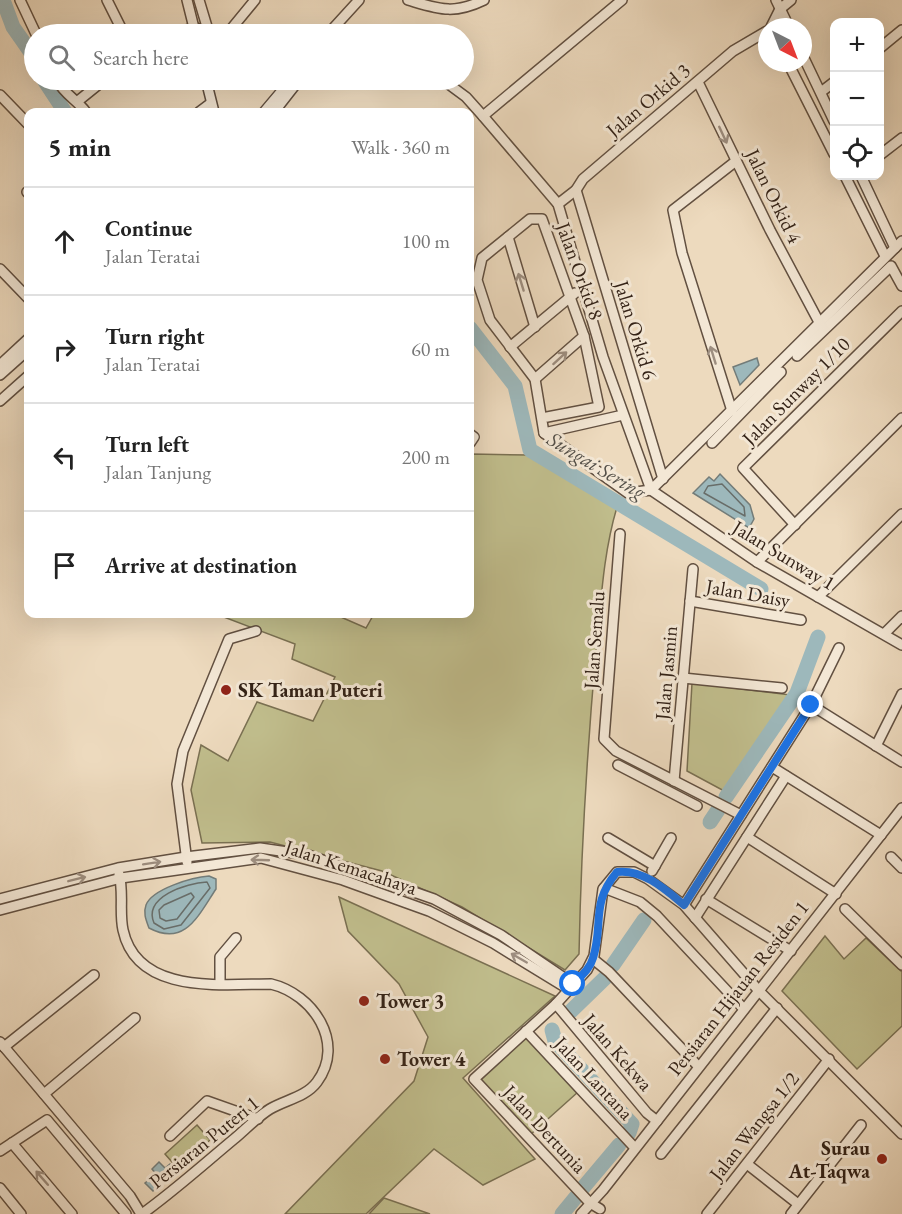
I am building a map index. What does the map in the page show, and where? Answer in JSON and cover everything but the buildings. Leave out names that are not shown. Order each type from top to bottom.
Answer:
[{"type":"street","points":[[20,0],[31,24]]},
{"type":"street","points":[[107,0],[119,24]]},
{"type":"street","points":[[187,0],[193,24]]},
{"type":"street","points":[[199,0],[206,24]]},
{"type":"street","points":[[236,24],[255,0]]},
{"type":"street","points":[[337,24],[359,0]]},
{"type":"street","points":[[408,0],[440,9],[465,9],[484,0]]},
{"type":"street","points":[[483,116],[622,0]]},
{"type":"street","points":[[785,18],[778,4],[791,0]]},
{"type":"street","points":[[884,44],[902,30]]},
{"type":"street","name":"Jalan Orkid 3","points":[[558,204],[576,190],[583,179],[733,51],[758,36]]},
{"type":"street","points":[[793,72],[830,146]]},
{"type":"street","points":[[811,72],[830,113]]},
{"type":"street","name":"Jalan Orkid 4","points":[[698,82],[820,324]]},
{"type":"street","points":[[821,92],[830,85]]},
{"type":"street","points":[[65,90],[78,100],[83,108]]},
{"type":"street","points":[[78,100],[91,90]]},
{"type":"street","points":[[208,90],[213,108]]},
{"type":"street","points":[[267,108],[283,90]]},
{"type":"street","points":[[277,108],[291,90]]},
{"type":"street","points":[[457,90],[483,116],[558,204],[603,357],[651,490]]},
{"type":"street","points":[[0,95],[24,120]]},
{"type":"street","points":[[204,108],[211,103]]},
{"type":"street","points":[[884,151],[902,138]]},
{"type":"street","points":[[732,411],[685,262],[673,210],[736,160]]},
{"type":"street","points":[[847,180],[885,256]]},
{"type":"street","points":[[535,327],[508,237],[482,258],[477,280],[490,320],[535,379],[544,433],[628,493],[651,490],[899,244],[863,180]]},
{"type":"street","name":"Jalan Orkid 6","points":[[576,190],[663,479]]},
{"type":"street","name":"Jalan Orkid 8","points":[[508,237],[530,219],[536,217],[542,219],[584,336],[599,407],[542,418]]},
{"type":"street","points":[[712,443],[887,268],[891,266],[894,268],[902,286]]},
{"type":"street","points":[[0,269],[24,294]]},
{"type":"street","points":[[510,347],[582,288]]},
{"type":"street","name":"Jalan Sunway 1/10","points":[[795,525],[743,468],[902,311]]},
{"type":"street","points":[[535,379],[584,336]]},
{"type":"street","points":[[0,365],[24,343]]},
{"type":"street","points":[[0,375],[24,354]]},
{"type":"street","points":[[589,361],[603,357]]},
{"type":"street","points":[[0,400],[24,379]]},
{"type":"street","points":[[544,433],[623,415]]},
{"type":"street","points":[[757,562],[902,418]]},
{"type":"street","name":"Jalan Sunway 1","points":[[651,490],[757,562],[902,645]]},
{"type":"street","points":[[818,597],[902,514]]},
{"type":"street","name":"Jalan Semalu","points":[[620,534],[604,739],[610,748],[674,781]]},
{"type":"street","name":"Jalan Jasmin","points":[[674,781],[693,569]]},
{"type":"street","name":"Jalan Daisy","points":[[690,601],[801,620]]},
{"type":"street","points":[[884,634],[902,616]]},
{"type":"street","points":[[187,862],[177,784],[183,751],[229,639],[256,631]]},
{"type":"street","points":[[684,905],[811,705],[839,648]]},
{"type":"street","points":[[683,678],[782,688]]},
{"type":"street","points":[[876,746],[902,694]]},
{"type":"street","points":[[811,705],[902,762]]},
{"type":"street","points":[[618,765],[697,806]]},
{"type":"street","points":[[772,766],[881,835]]},
{"type":"street","points":[[695,918],[786,776]]},
{"type":"street","points":[[674,781],[741,815]]},
{"type":"street","name":"Persiaran Hijauan Residen 1","points":[[580,1214],[603,1190],[902,808]]},
{"type":"street","points":[[608,837],[655,866]]},
{"type":"street","points":[[747,837],[836,894]]},
{"type":"street","points":[[648,879],[671,838]]},
{"type":"street","name":"Jalan Kemacahaya","points":[[0,899],[119,873],[260,848],[308,855],[434,899],[501,935],[571,987]]},
{"type":"street","points":[[891,857],[902,868]]},
{"type":"street","name":"Jalan Kemacahaya","points":[[187,862],[261,858],[343,880],[429,911],[493,943],[571,987]]},
{"type":"street","points":[[526,1031],[556,1004],[593,959],[604,888],[617,872],[634,872],[648,879],[684,905],[759,991],[902,1134]]},
{"type":"street","name":"Jalan Kemacahaya","points":[[0,910],[119,873]]},
{"type":"street","name":"Persiaran Puteri 1","points":[[119,873],[123,930],[131,949],[142,963],[157,974],[183,982],[271,984],[285,987],[298,995],[312,1011],[328,1040],[330,1052],[325,1069],[315,1084],[258,1119],[141,1214]]},
{"type":"street","points":[[604,888],[640,902],[657,916],[744,1009]]},
{"type":"street","points":[[706,899],[791,951]]},
{"type":"street","points":[[845,909],[902,964]]},
{"type":"street","points":[[220,984],[219,957],[236,938]]},
{"type":"street","points":[[593,959],[609,972],[698,1066]]},
{"type":"street","points":[[94,975],[2,1044],[130,1197],[141,1214]]},
{"type":"street","name":"Jalan Kekwa","points":[[556,1004],[647,1113],[657,1121]]},
{"type":"street","points":[[661,1154],[777,1008]]},
{"type":"street","points":[[44,1094],[135,1018]]},
{"type":"street","name":"Jalan Dertunia","points":[[526,1031],[474,1079],[598,1211]]},
{"type":"street","name":"Jalan Lantana","points":[[526,1031],[635,1148]]},
{"type":"street","name":"Jalan Wangsa 1/2","points":[[707,1214],[829,1059]]},
{"type":"street","points":[[170,1136],[207,1101],[213,1101],[258,1119]]},
{"type":"street","points":[[0,1151],[44,1121],[50,1121],[126,1214]]},
{"type":"street","points":[[791,1214],[861,1125]]},
{"type":"street","points":[[12,1143],[72,1214]]},
{"type":"street","points":[[747,1164],[798,1204]]},
{"type":"street","points":[[0,1188],[21,1214]]},
{"type":"street","name":"Persiaran Hijauan Residen 1","points":[[598,1211],[603,1190]]},
{"type":"shaded area","points":[[474,454],[529,455],[617,507],[601,597],[593,689],[583,840],[579,954],[565,970],[462,907],[382,871],[270,842],[202,843],[191,790],[201,745],[228,761],[257,702],[313,721],[335,677],[292,659],[295,644],[227,618],[343,618],[366,628],[372,618],[474,618]]},
{"type":"shaded area","points":[[692,683],[791,695],[726,792],[687,771]]},
{"type":"shaded area","points":[[339,897],[555,996],[463,1078],[535,1159],[483,1185],[434,1149],[366,1214],[285,1214],[414,1081],[428,1037],[399,984],[348,931]]},
{"type":"shaded area","points":[[825,936],[844,959],[866,938],[902,972],[902,1026],[857,1069],[782,991]]},
{"type":"shaded area","points":[[526,1035],[578,1092],[530,1135],[477,1079]]},
{"type":"shaded area","points":[[197,1125],[210,1140],[178,1169],[165,1154]]},
{"type":"shaded area","points":[[384,1198],[430,1214],[369,1214]]},
{"type":"water","points":[[757,358],[759,365],[740,385],[733,367]]},
{"type":"water","points":[[720,474],[750,505],[754,519],[749,528],[693,493],[709,477],[714,481]]},
{"type":"water","points":[[209,876],[216,879],[216,889],[189,926],[172,934],[161,933],[149,928],[145,911],[150,899],[174,885]]},
{"type":"water","points":[[159,1162],[165,1168],[170,1164],[176,1171],[153,1191],[145,1183],[156,1174],[152,1169]]},
{"type":"waterway","name":"Sungai Sering","points":[[3,0],[13,27],[24,43]]},
{"type":"waterway","name":"Sungai Sering","points":[[51,90],[62,108]]},
{"type":"waterway","name":"Sungai Sering","points":[[474,333],[515,386],[530,450],[761,589]]},
{"type":"waterway","points":[[726,797],[797,693],[818,637]]},
{"type":"waterway","points":[[710,822],[718,810]]},
{"type":"waterway","points":[[613,965],[644,920]]},
{"type":"waterway","points":[[571,1011],[605,978]]},
{"type":"waterway","points":[[552,1030],[555,1041],[632,1124],[629,1133]]},
{"type":"waterway","points":[[582,1189],[619,1145]]},
{"type":"waterway","points":[[562,1214],[576,1197]]},
{"type":"place","name":"SK Taman Puteri","points":[[226,690]]},
{"type":"place","name":"Tower 3","points":[[364,1001]]},
{"type":"place","name":"Tower 4","points":[[385,1059]]},
{"type":"place","name":"Surau At-Taqwa","points":[[882,1159]]},
{"type":"route","points":[[573,984],[591,964],[603,889],[617,872],[634,872],[661,886],[684,905],[811,705]]}]
